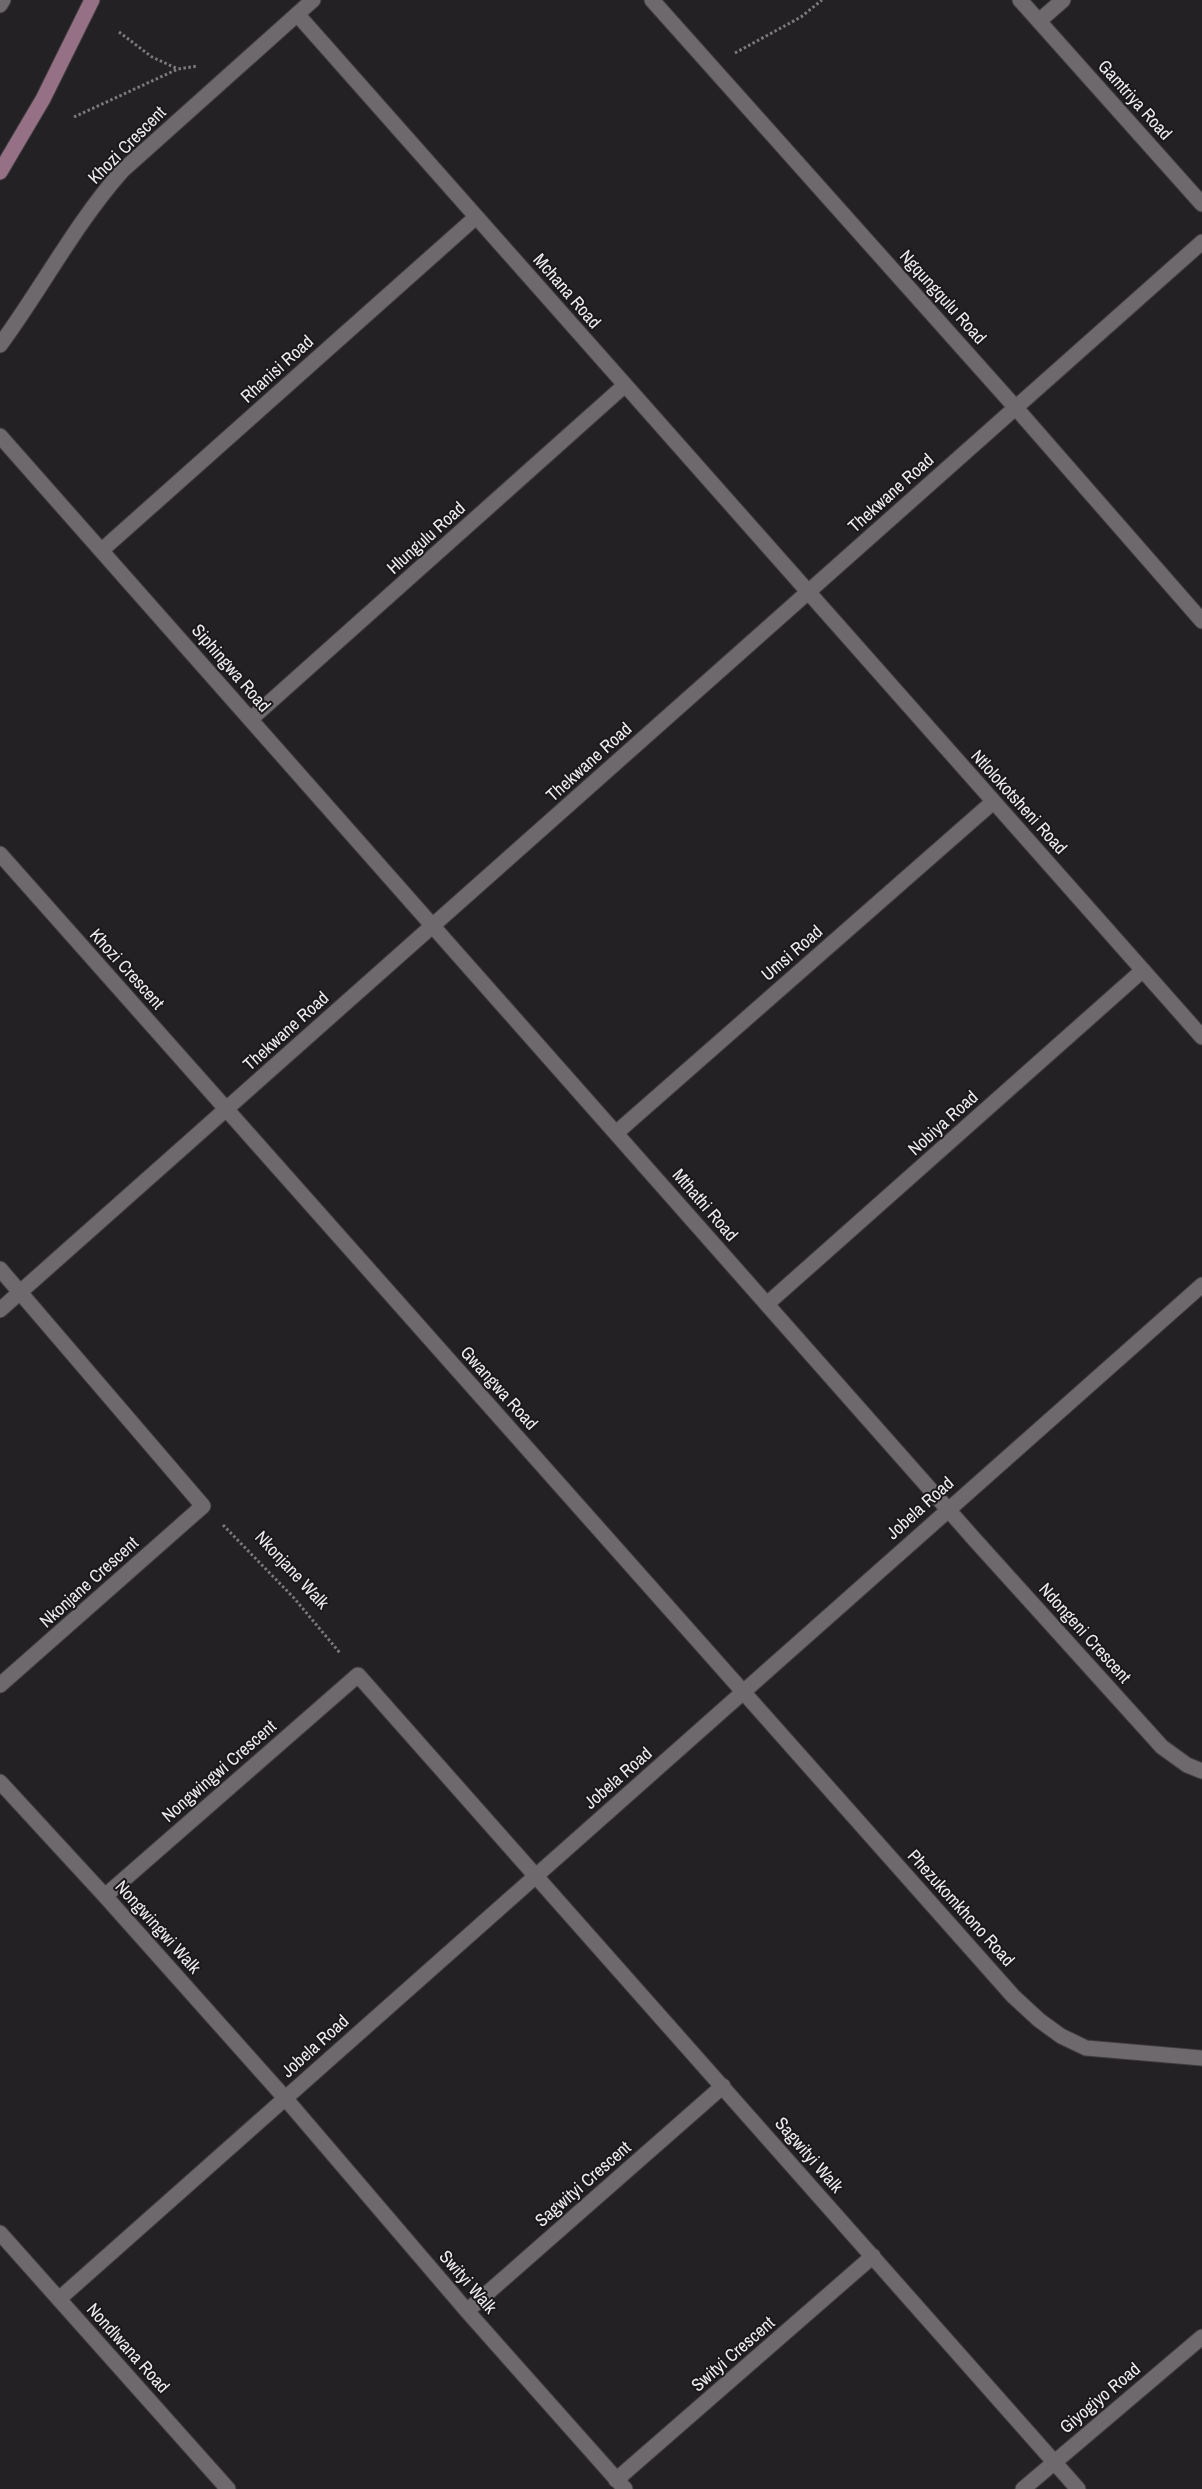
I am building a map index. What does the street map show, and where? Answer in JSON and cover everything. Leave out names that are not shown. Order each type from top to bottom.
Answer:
[{"type":"street","points":[[0,5],[3,0]]},
{"type":"street","points":[[0,172],[43,98],[92,0]]},
{"type":"street","name":"Khozi Crescent","points":[[0,345],[105,191],[122,171],[313,0]]},
{"type":"street","name":"Ngqungqulu Road","points":[[652,0],[715,68],[1202,621]]},
{"type":"street","name":"Gamtriya Road","points":[[1020,0],[1202,204]]},
{"type":"street","points":[[1039,21],[1063,0]]},
{"type":"street","name":"Mchana Road","points":[[297,14],[808,593]]},
{"type":"street","name":"Rhanisi Road","points":[[102,550],[476,217]]},
{"type":"street","name":"Thekwane Road","points":[[0,1310],[1202,242]]},
{"type":"street","name":"Hlungulu Road","points":[[252,719],[625,385]]},
{"type":"street","name":"Siphingwa Road","points":[[0,436],[433,925]]},
{"type":"street","name":"Ntlolokotsheni Road","points":[[808,593],[1202,1037]]},
{"type":"street","name":"Umsi Road","points":[[616,1133],[993,802]]},
{"type":"street","name":"Khozi Crescent","points":[[0,854],[226,1109]]},
{"type":"street","name":"Mthathi Road","points":[[433,925],[948,1509]]},
{"type":"street","name":"Nobiya Road","points":[[767,1304],[1143,970]]},
{"type":"street","name":"Gwangwa Road","points":[[226,1109],[742,1691]]},
{"type":"street","points":[[0,1269],[203,1506]]},
{"type":"street","name":"Jobela Road","points":[[59,2299],[742,1691],[1202,1285]]},
{"type":"street","name":"Nkonjane Crescent","points":[[0,1685],[203,1506]]},
{"type":"street","name":"Ndongeni Crescent","points":[[948,1509],[1162,1747],[1202,1772]]},
{"type":"street","points":[[358,1675],[535,1875]]},
{"type":"street","name":"Nongwingwi Crescent","points":[[105,1896],[358,1675]]},
{"type":"street","name":"Phezukomkhono Road","points":[[742,1691],[1013,1996],[1039,2020],[1061,2036],[1086,2048],[1202,2058]]},
{"type":"street","name":"Nongwingwi Walk","points":[[0,1782],[105,1896],[285,2098]]},
{"type":"street","name":"Sagwityi Walk","points":[[535,1875],[1078,2489]]},
{"type":"street","name":"Sagwityi Crescent","points":[[467,2311],[723,2086]]},
{"type":"street","name":"Swityi Walk","points":[[285,2098],[467,2311],[621,2484]]},
{"type":"street","name":"Nondlwana Road","points":[[0,2233],[228,2489]]},
{"type":"street","name":"Swityi Crescent","points":[[621,2484],[873,2256]]},
{"type":"street","name":"Giyogiyo Road","points":[[1023,2489],[1202,2336]]},
{"type":"path","points":[[715,68],[743,47],[801,17],[822,0]]},
{"type":"path","points":[[119,32],[152,57],[178,69]]},
{"type":"path","points":[[74,117],[178,69],[204,65],[235,70]]},
{"type":"path","name":"Nkonjane Walk","points":[[203,1506],[294,1598],[358,1675]]}]
